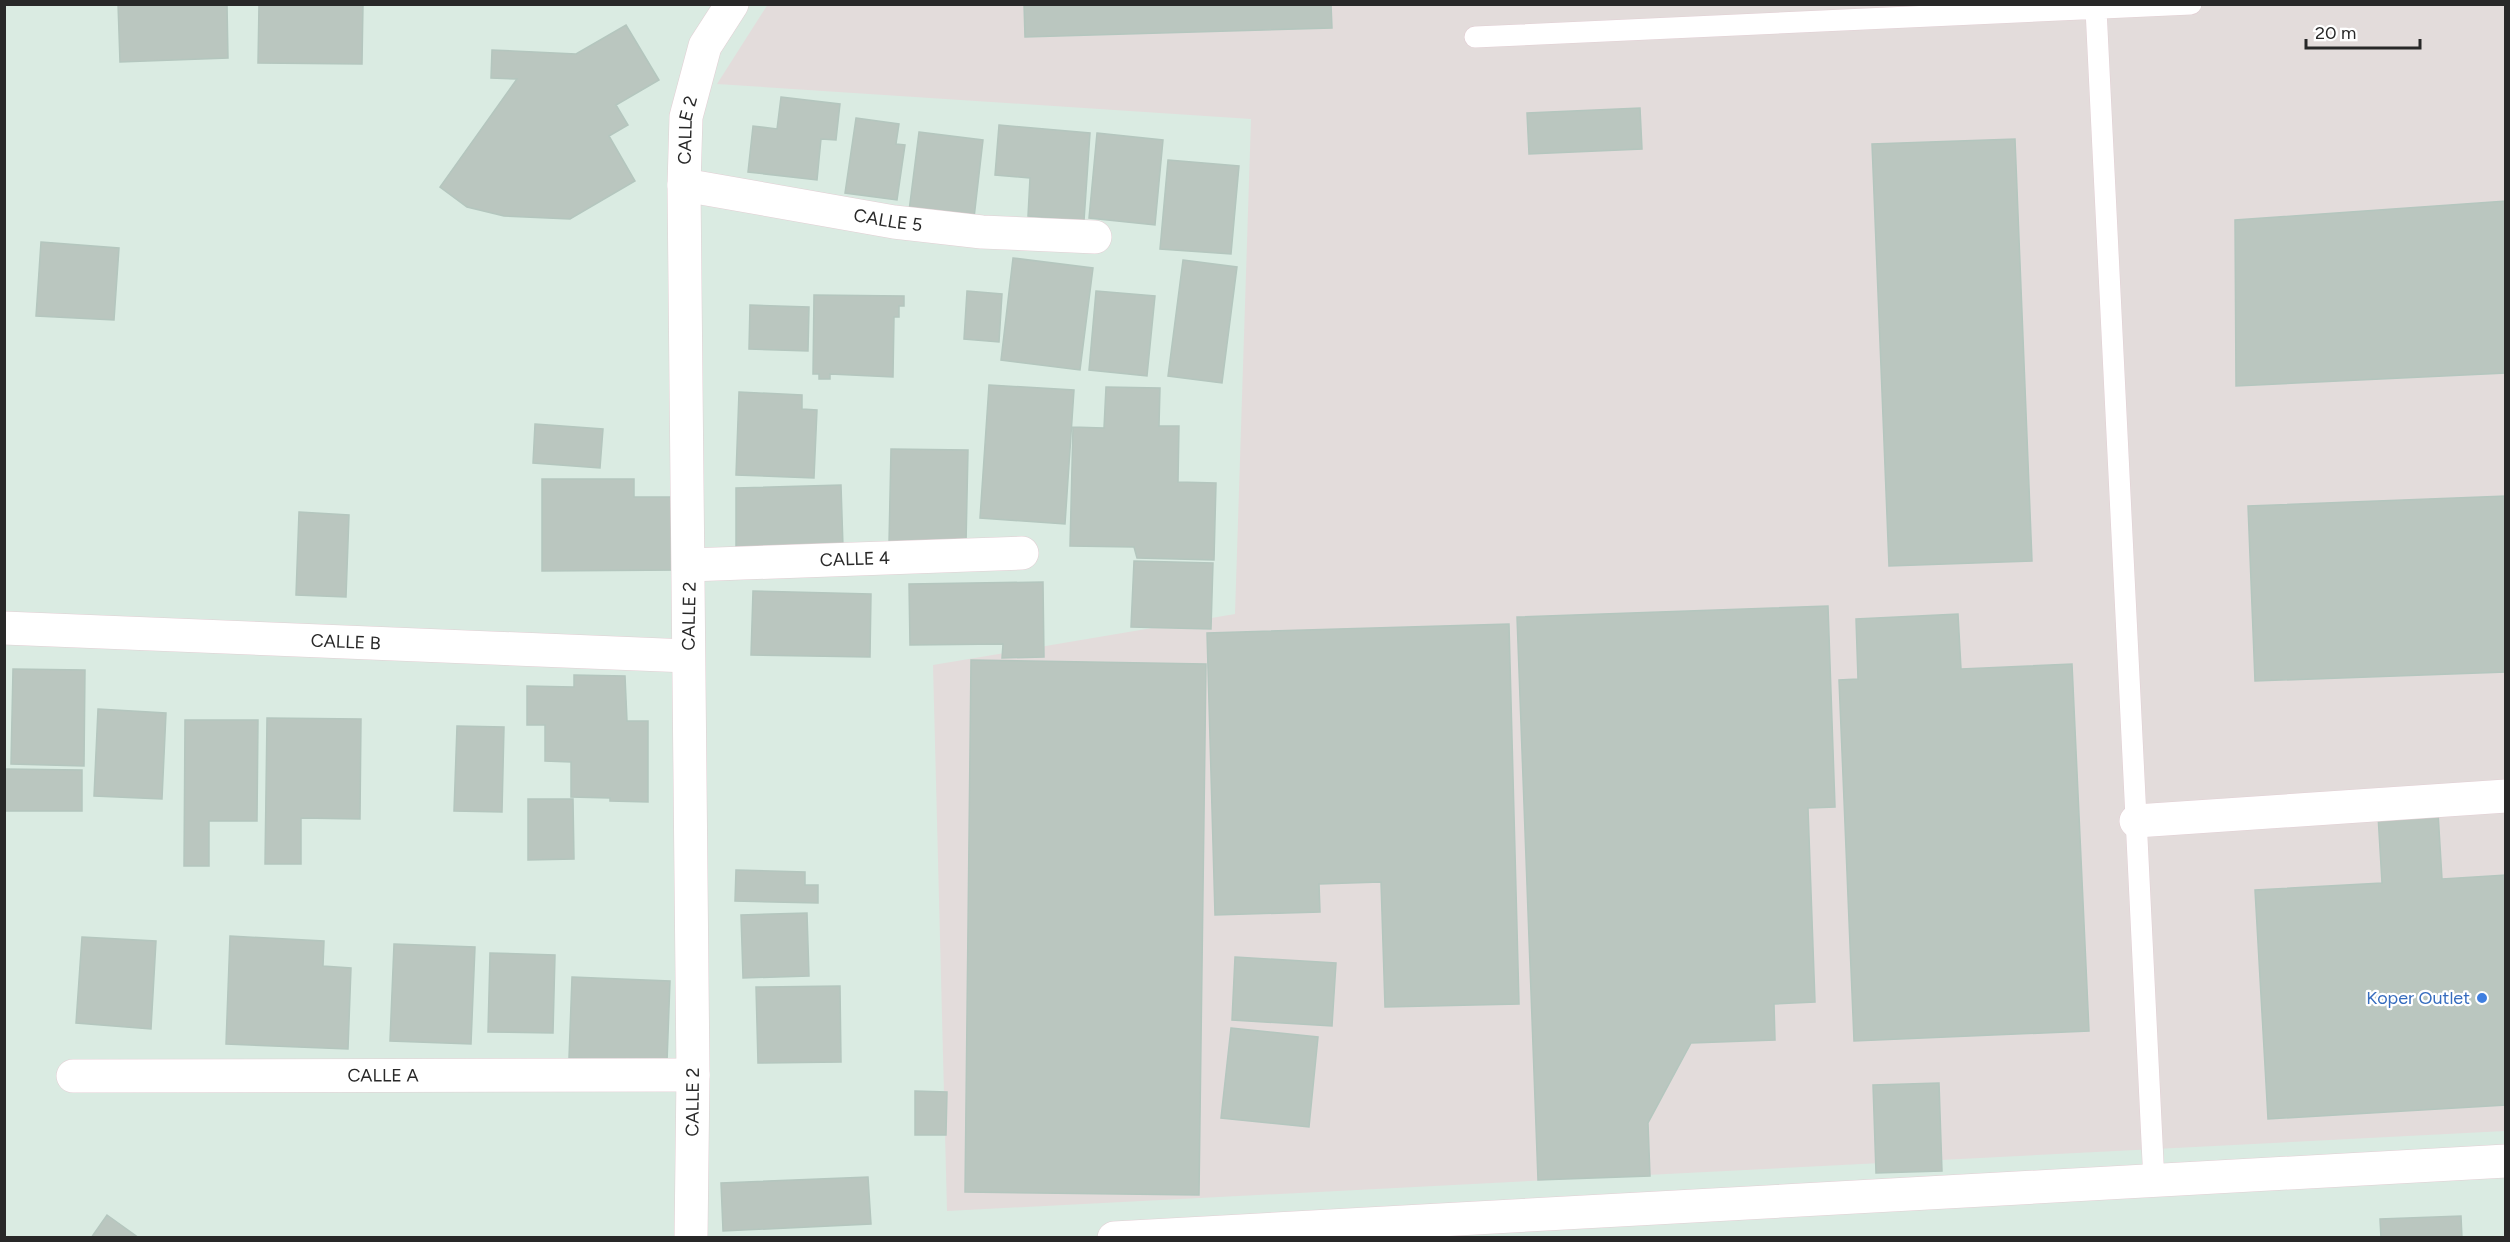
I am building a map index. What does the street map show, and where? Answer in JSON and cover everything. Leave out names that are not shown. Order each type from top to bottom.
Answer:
[{"type":"street","name":"CALLE 2","points":[[691,1238],[693,1075],[684,185],[686,117],[705,46],[732,4]]},
{"type":"street","name":"CALLE 5","points":[[684,185],[894,222],[982,232],[1095,237]]},
{"type":"street","name":"CALLE 4","points":[[689,565],[1022,553]]},
{"type":"street","name":"CALLE B","points":[[4,628],[688,656]]},
{"type":"street","points":[[2136,820],[2505,796]]},
{"type":"street","name":"CALLE A","points":[[73,1076],[693,1075]]},
{"type":"street","points":[[1114,1238],[2505,1161]]},
{"type":"lane","points":[[1475,37],[2191,4]]},
{"type":"lane","points":[[2096,9],[2154,1182]]},
{"type":"shaded area","points":[[768,4],[2505,5],[2505,1131],[947,1211],[933,665],[1235,614],[1251,119],[717,84]]},
{"type":"building","points":[[118,4],[227,4],[228,58],[120,62]]},
{"type":"building","points":[[259,4],[363,4],[362,64],[258,63]]},
{"type":"building","points":[[1024,4],[1331,4],[1332,28],[1025,37]]},
{"type":"building","points":[[626,25],[659,80],[616,105],[628,125],[609,136],[635,181],[570,219],[504,216],[467,207],[440,187],[517,79],[491,78],[492,50],[576,54]]},
{"type":"building","points":[[781,97],[840,104],[836,140],[821,139],[817,180],[748,172],[753,126],[777,129]]},
{"type":"building","points":[[1640,108],[1642,149],[1529,154],[1527,113]]},
{"type":"building","points":[[856,118],[899,124],[896,144],[905,145],[897,200],[845,193]]},
{"type":"building","points":[[999,125],[1090,133],[1084,221],[1028,216],[1030,178],[995,175]]},
{"type":"building","points":[[919,132],[983,140],[974,218],[909,211]]},
{"type":"building","points":[[1097,133],[1163,140],[1155,225],[1089,218]]},
{"type":"building","points":[[2015,139],[2032,561],[1889,566],[1872,144]]},
{"type":"building","points":[[1168,160],[1239,166],[1231,254],[1160,249]]},
{"type":"building","points":[[2506,201],[2506,373],[2236,386],[2235,220]]},
{"type":"building","points":[[41,242],[119,248],[114,320],[36,316]]},
{"type":"building","points":[[1013,258],[1093,268],[1080,370],[1001,360]]},
{"type":"building","points":[[1183,260],[1237,267],[1222,383],[1168,376]]},
{"type":"building","points":[[967,291],[1002,294],[999,342],[964,339]]},
{"type":"building","points":[[1096,291],[1155,296],[1147,376],[1089,370]]},
{"type":"building","points":[[814,295],[904,296],[904,306],[899,306],[899,317],[894,317],[893,377],[830,374],[830,379],[819,379],[819,374],[813,374]]},
{"type":"building","points":[[750,305],[809,307],[808,351],[749,349]]},
{"type":"building","points":[[989,385],[1074,390],[1065,524],[980,518]]},
{"type":"building","points":[[1106,387],[1160,388],[1159,426],[1179,426],[1178,482],[1216,483],[1214,560],[1137,558],[1134,547],[1070,546],[1073,427],[1104,428]]},
{"type":"building","points":[[739,392],[802,395],[802,409],[817,410],[814,478],[736,475]]},
{"type":"building","points":[[535,424],[603,429],[600,468],[533,463]]},
{"type":"building","points":[[891,449],[968,450],[966,544],[889,543]]},
{"type":"building","points":[[542,479],[634,479],[634,497],[682,497],[682,570],[542,571]]},
{"type":"building","points":[[841,485],[843,547],[736,548],[736,488]]},
{"type":"building","points":[[2506,496],[2506,672],[2255,681],[2248,506]]},
{"type":"building","points":[[299,512],[349,515],[346,597],[296,595]]},
{"type":"building","points":[[1134,561],[1213,563],[1211,629],[1131,627]]},
{"type":"building","points":[[1043,582],[1044,657],[1002,658],[1003,644],[910,645],[909,584]]},
{"type":"building","points":[[753,591],[871,594],[870,657],[751,655]]},
{"type":"building","points":[[1828,606],[1835,807],[1808,808],[1815,1002],[1774,1004],[1775,1040],[1691,1043],[1648,1123],[1650,1176],[1538,1180],[1517,617]]},
{"type":"building","points":[[1958,614],[1961,669],[2072,664],[2089,1031],[1854,1041],[1839,680],[1858,679],[1856,619]]},
{"type":"building","points":[[1509,624],[1519,1004],[1385,1007],[1381,882],[1319,884],[1320,912],[1215,915],[1207,633]]},
{"type":"building","points":[[971,660],[1206,664],[1199,1195],[965,1192]]},
{"type":"building","points":[[13,669],[85,670],[84,766],[11,764]]},
{"type":"building","points":[[574,675],[625,676],[627,721],[648,721],[648,802],[571,797],[571,762],[545,761],[545,725],[527,725],[527,686],[574,687]]},
{"type":"building","points":[[98,709],[166,713],[162,799],[94,796]]},
{"type":"building","points":[[267,718],[361,719],[360,819],[301,818],[301,864],[265,864]]},
{"type":"building","points":[[185,720],[258,720],[257,821],[209,821],[209,866],[184,866]]},
{"type":"building","points":[[457,726],[504,727],[502,812],[454,811]]},
{"type":"building","points":[[4,769],[82,770],[82,811],[4,811]]},
{"type":"building","points":[[528,799],[573,799],[574,859],[528,860]]},
{"type":"building","points":[[2438,812],[2442,879],[2506,875],[2506,1105],[2268,1119],[2255,890],[2382,883],[2378,815]]},
{"type":"building","points":[[736,870],[805,872],[805,885],[818,885],[818,903],[735,901]]},
{"type":"building","points":[[807,913],[809,976],[743,978],[741,915]]},
{"type":"building","points":[[230,936],[324,941],[323,966],[351,968],[348,1049],[226,1044]]},
{"type":"building","points":[[82,937],[156,941],[151,1029],[76,1023]]},
{"type":"building","points":[[394,944],[475,947],[471,1044],[390,1041]]},
{"type":"building","points":[[490,953],[555,955],[553,1033],[488,1032]]},
{"type":"building","points":[[1235,957],[1336,963],[1332,1026],[1232,1020]]},
{"type":"building","points":[[572,977],[670,981],[667,1062],[569,1058]]},
{"type":"building","points":[[840,986],[841,1062],[758,1063],[756,987]]},
{"type":"building","points":[[1231,1028],[1318,1037],[1309,1127],[1221,1118]]},
{"type":"building","points":[[1939,1083],[1942,1171],[1876,1173],[1873,1085]]},
{"type":"building","points":[[915,1091],[947,1092],[946,1135],[915,1135]]},
{"type":"building","points":[[868,1177],[871,1224],[723,1231],[721,1183]]},
{"type":"building","points":[[107,1215],[139,1238],[91,1238]]},
{"type":"building","points":[[2461,1216],[2462,1238],[2381,1238],[2380,1219]]},
{"type":"place","name":"Koper Outlet","points":[[2482,998]]}]
